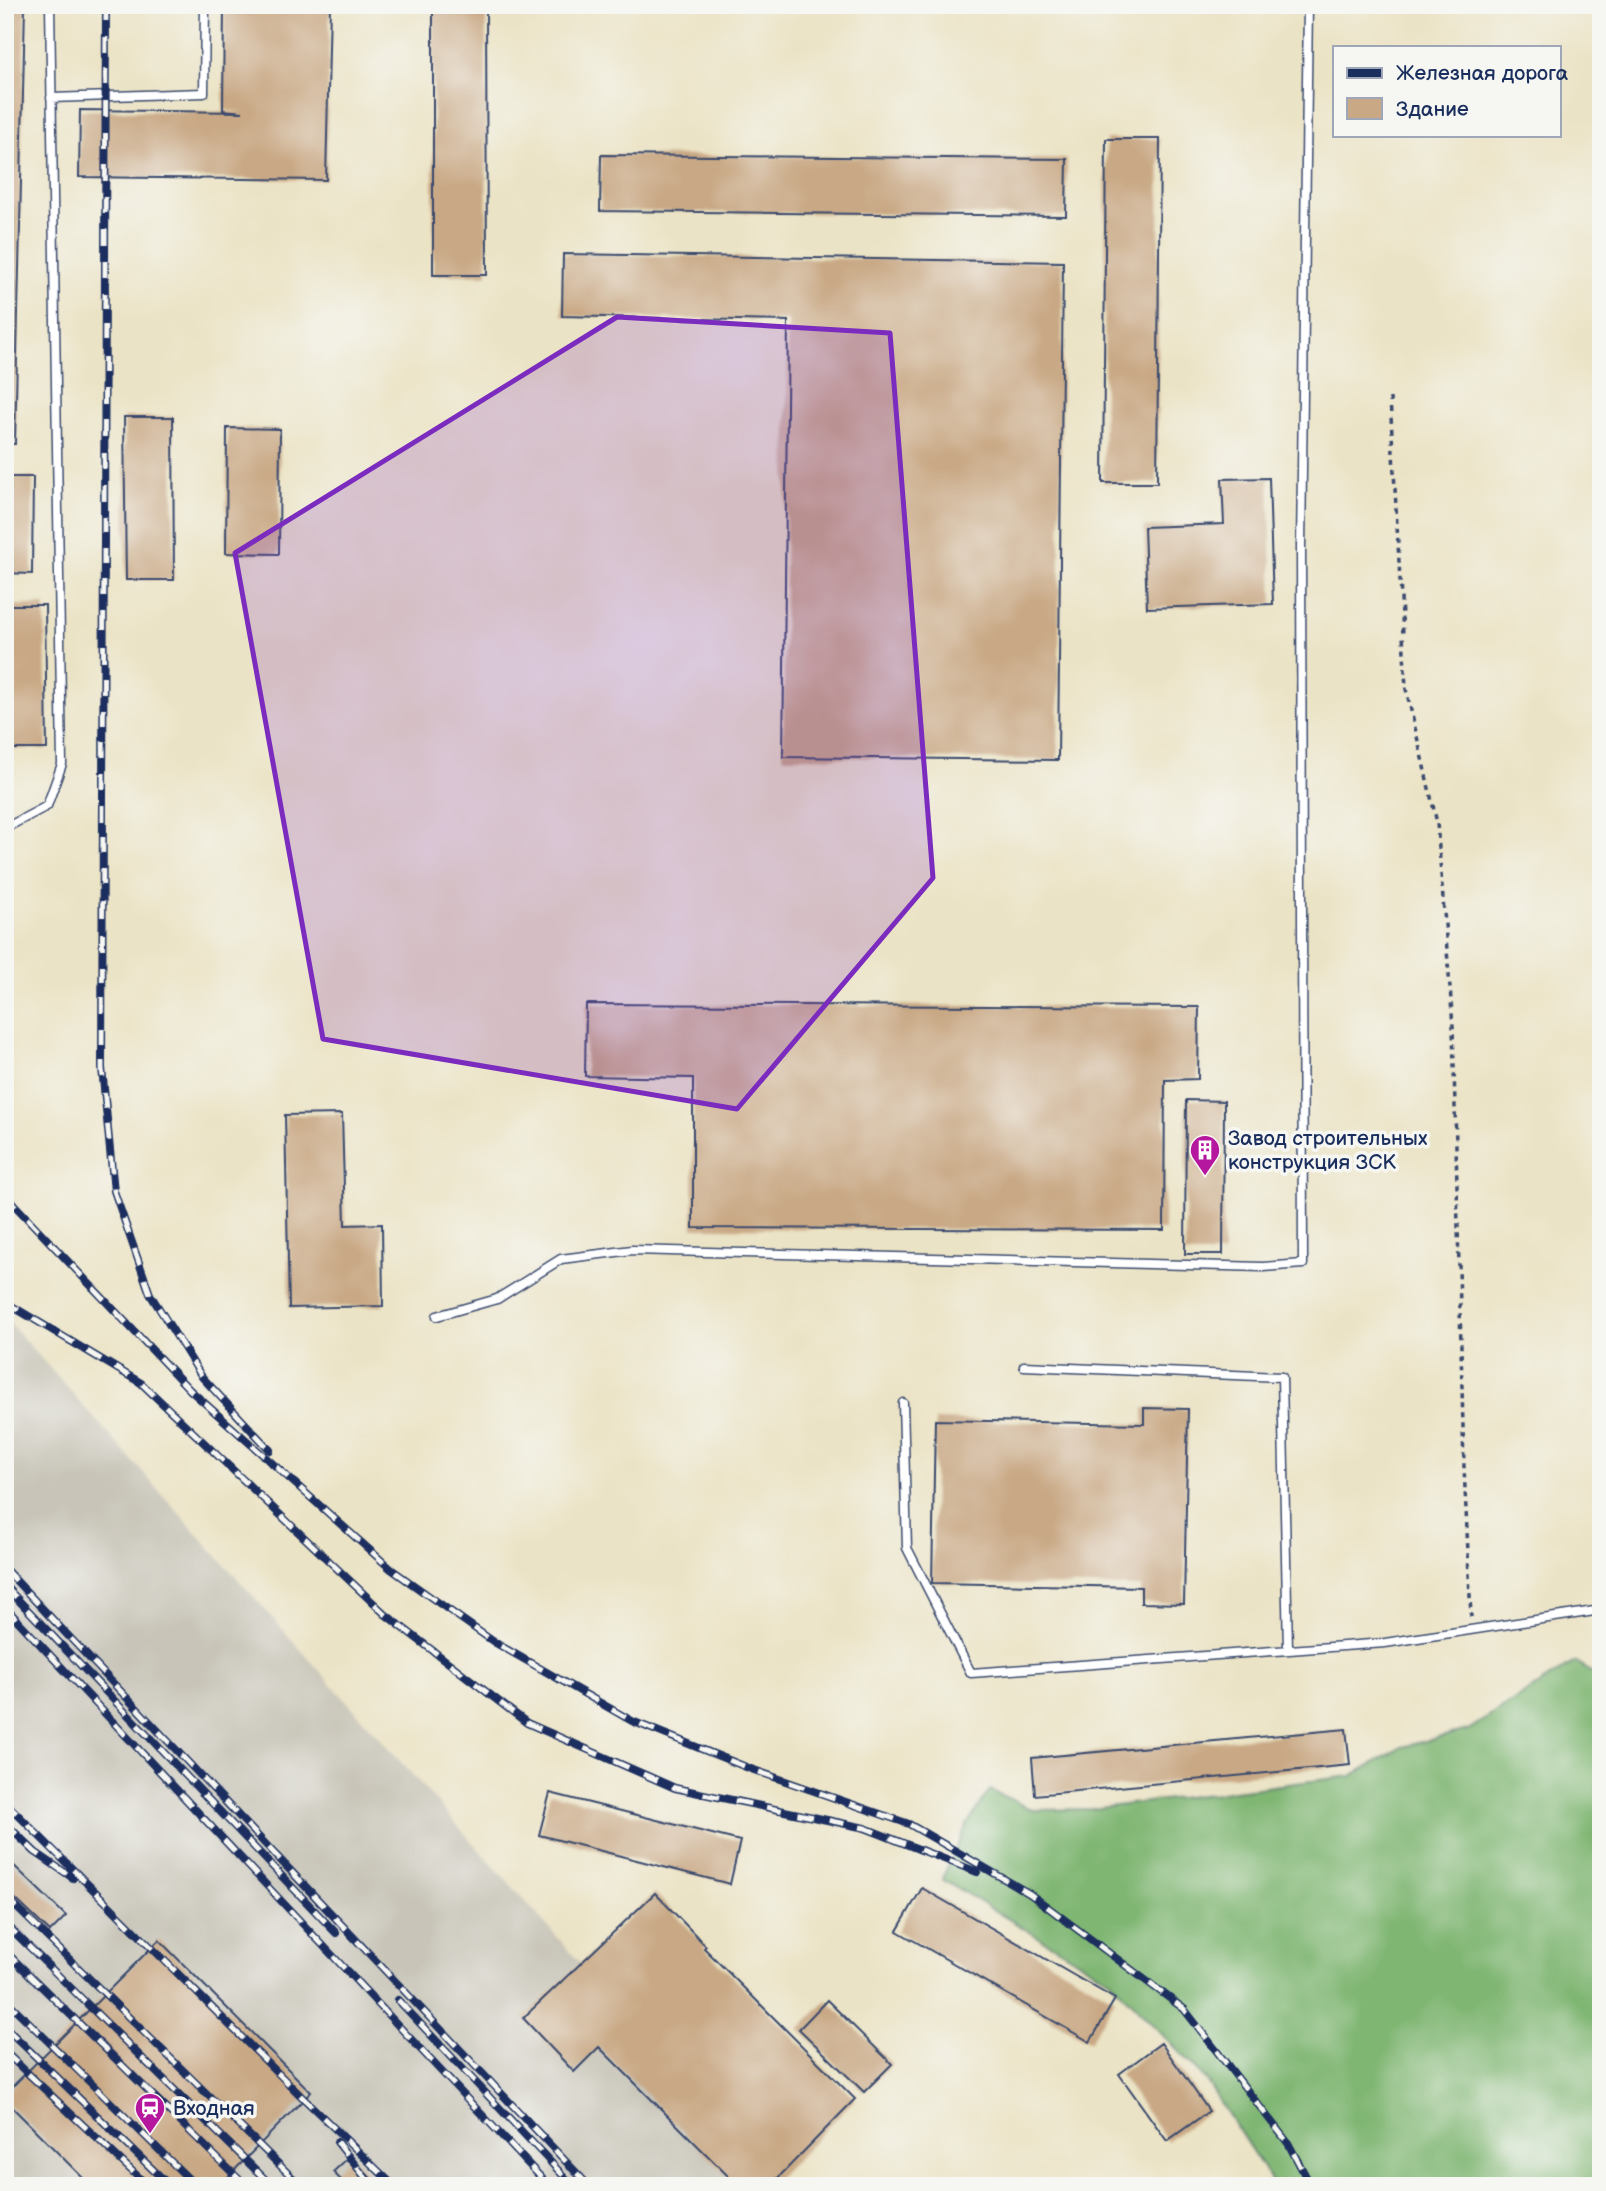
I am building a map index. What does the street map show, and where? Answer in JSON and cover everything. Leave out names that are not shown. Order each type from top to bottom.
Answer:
[{"type":"lane","points":[[5,825],[47,806],[62,764],[50,5]]},
{"type":"lane","points":[[51,98],[204,93],[205,5]]},
{"type":"lane","points":[[437,1316],[497,1299],[561,1259],[632,1250],[1263,1267],[1303,1264],[1301,547],[1308,5]]},
{"type":"lane","points":[[1024,1366],[1282,1377],[1288,1648]]},
{"type":"lane","points":[[903,1403],[908,1548],[971,1673],[1385,1643],[1601,1610]]},
{"type":"path","points":[[1390,398],[1406,689],[1437,823],[1453,1026],[1464,1466],[1471,1629]]},
{"type":"highlighted area","points":[[617,317],[890,333],[933,878],[737,1109],[323,1039],[235,553]]},
{"type":"shaded area","points":[[5,1318],[779,2186],[5,2186]]},
{"type":"green space","points":[[1575,1662],[1601,1678],[1601,2186],[1275,2186],[1205,2079],[1110,1980],[942,1879],[967,1825],[990,1790],[1033,1810],[1092,1809],[1351,1776],[1402,1747],[1468,1730]]},
{"type":"building","points":[[5,5],[25,5],[15,444],[5,444]]},
{"type":"building","points":[[224,5],[330,5],[326,180],[79,177],[80,110],[243,112],[223,110]]},
{"type":"building","points":[[433,5],[486,5],[487,275],[433,275]]},
{"type":"building","points":[[1106,139],[1160,139],[1157,483],[1103,483]]},
{"type":"building","points":[[601,155],[1067,159],[1066,216],[600,211]]},
{"type":"building","points":[[563,254],[1063,262],[1058,760],[783,757],[788,321],[562,316]]},
{"type":"building","points":[[124,417],[173,417],[174,580],[126,580]]},
{"type":"building","points":[[227,428],[280,429],[279,554],[226,553]]},
{"type":"building","points":[[5,477],[33,477],[32,574],[5,573]]},
{"type":"building","points":[[1269,478],[1273,604],[1147,608],[1144,527],[1224,524],[1222,479]]},
{"type":"building","points":[[5,605],[45,605],[47,749],[5,749]]},
{"type":"building","points":[[586,1004],[1199,1007],[1198,1079],[1165,1080],[1164,1230],[693,1228],[693,1078],[585,1076]]},
{"type":"building","name":"Завод строительных конструкция ЗСК","points":[[1186,1100],[1224,1101],[1223,1254],[1185,1254]]},
{"type":"building","points":[[342,1114],[345,1225],[382,1224],[383,1306],[289,1308],[285,1115]]},
{"type":"building","points":[[1144,1408],[1188,1409],[1184,1604],[1141,1603],[1141,1587],[932,1583],[935,1420],[1144,1424]]},
{"type":"building","points":[[1346,1729],[1350,1765],[1035,1795],[1032,1758]]},
{"type":"building","points":[[550,1793],[740,1841],[730,1884],[539,1835]]},
{"type":"building","points":[[5,1857],[66,1916],[50,1932],[5,1889]]},
{"type":"building","points":[[922,1888],[1115,1999],[1090,2042],[897,1931]]},
{"type":"building","points":[[655,1893],[706,1946],[704,1948],[855,2099],[770,2186],[738,2186],[599,2047],[574,2072],[523,2018]]},
{"type":"building","points":[[159,1940],[311,2092],[219,2186],[91,2186],[5,2100],[5,2094]]},
{"type":"building","points":[[827,2000],[892,2064],[864,2092],[799,2029]]},
{"type":"building","points":[[1161,2043],[1209,2111],[1167,2141],[1119,2074]]},
{"type":"building","points":[[350,2156],[378,2186],[347,2186],[333,2172]]},
{"type":"railway","points":[[106,5],[102,1068],[114,1191],[150,1294],[202,1377],[270,1450]]},
{"type":"railway","points":[[5,1195],[190,1390],[391,1569],[494,1642],[632,1721],[751,1769],[909,1824],[1030,1894],[1184,2009],[1288,2143],[1311,2186]]},
{"type":"railway","points":[[5,1302],[141,1383],[385,1614],[527,1723],[675,1788],[865,1828],[977,1872]]},
{"type":"railway","points":[[5,1569],[589,2186]]},
{"type":"railway","points":[[5,1586],[336,1933]]},
{"type":"railway","points":[[5,1607],[549,2186]]},
{"type":"railway","points":[[5,1802],[394,2186]]},
{"type":"railway","points":[[5,1823],[35,1852],[73,1878]]},
{"type":"railway","points":[[5,1896],[301,2186]]},
{"type":"railway","points":[[5,1923],[272,2186]]},
{"type":"railway","points":[[5,1951],[246,2186]]},
{"type":"railway","points":[[5,1999],[196,2186]]},
{"type":"railway","points":[[398,2000],[573,2186]]},
{"type":"railway","points":[[5,2027],[170,2186]]},
{"type":"railway","points":[[5,2052],[148,2186]]},
{"type":"railway","points":[[337,2142],[372,2186]]},
{"type":"place","name":"Завод строительных конструкция ЗСК","points":[[1205,1177]]},
{"type":"place","name":"Входная","points":[[150,2135]]}]
